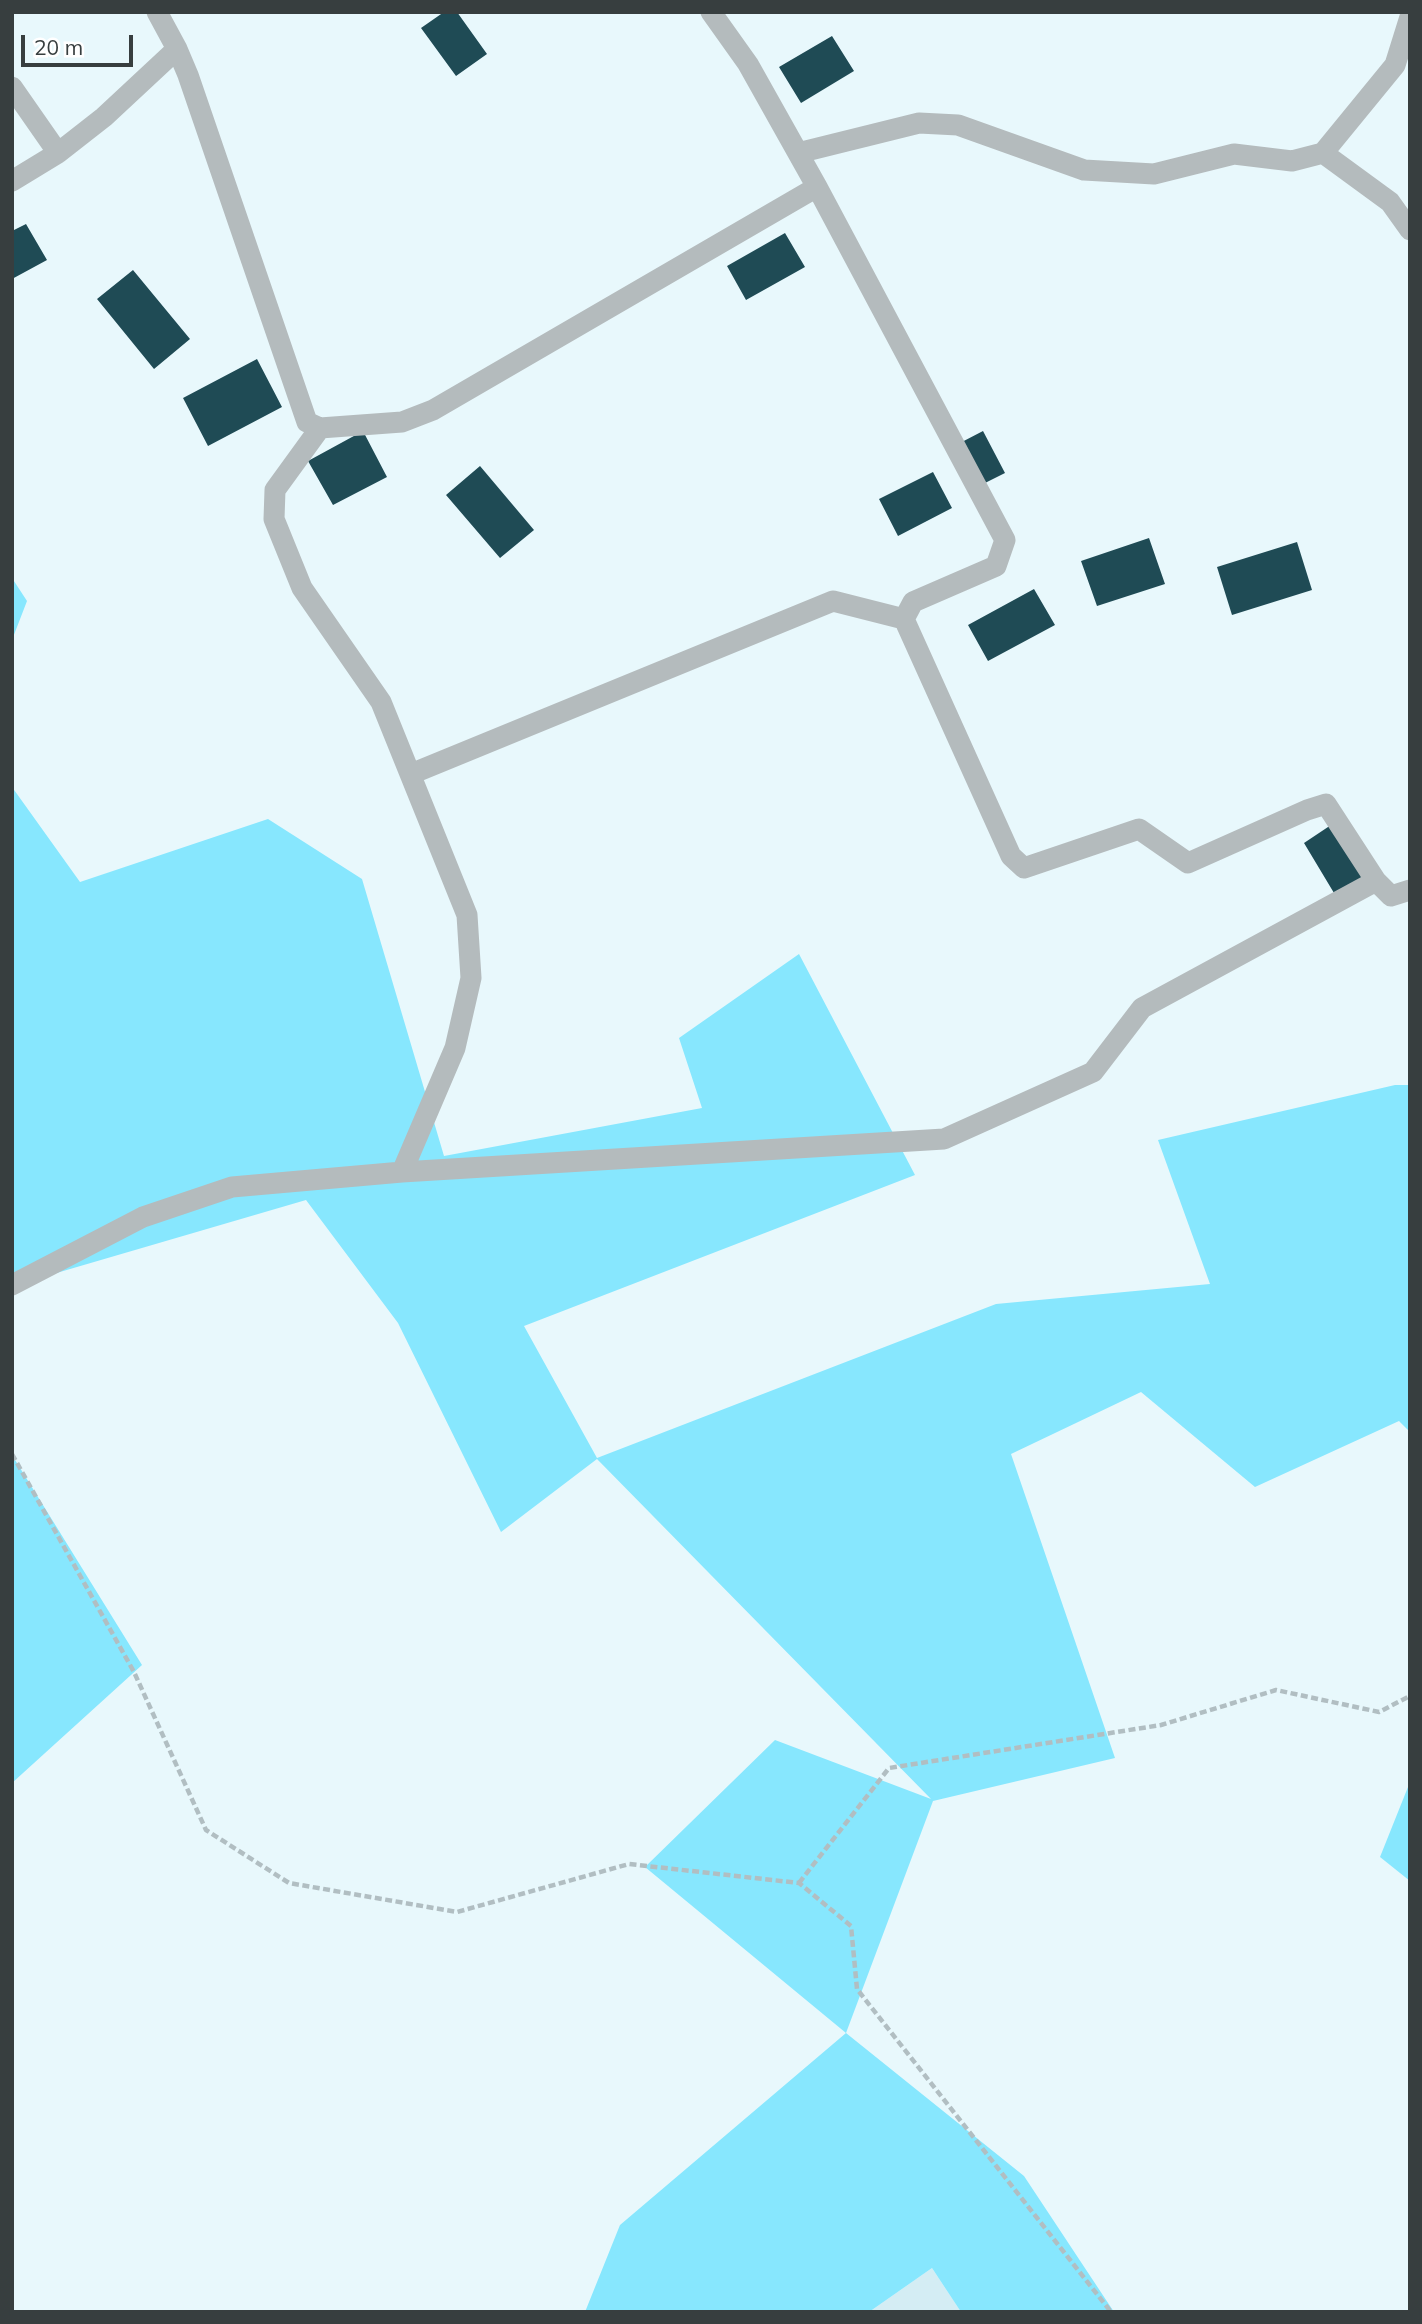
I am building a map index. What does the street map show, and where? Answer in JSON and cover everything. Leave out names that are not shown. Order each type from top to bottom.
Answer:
[{"type":"street","points":[[158,12],[177,49],[307,422],[320,428],[402,422],[433,410],[817,187]]},
{"type":"street","points":[[711,12],[748,64],[817,187],[1005,540],[996,566],[913,601],[904,619]]},
{"type":"street","points":[[798,153],[919,123],[958,125],[1084,170],[1154,174],[1234,154],[1292,161],[1323,153],[1395,65],[1410,17]]},
{"type":"street","points":[[12,181],[58,153],[104,117],[177,49]]},
{"type":"street","points":[[12,87],[58,153]]},
{"type":"street","points":[[1323,153],[1390,202],[1410,230]]},
{"type":"street","points":[[320,428],[275,490],[274,519],[302,588],[381,702],[467,915],[471,978],[455,1048],[402,1172]]},
{"type":"street","points":[[411,774],[833,601],[904,619]]},
{"type":"street","points":[[904,619],[1011,856],[1024,868],[1139,829],[1188,863],[1326,804],[1376,881],[1391,896],[1410,890]]},
{"type":"street","points":[[12,1285],[143,1217],[232,1187],[402,1172],[944,1139],[1093,1072],[1142,1008],[1376,881]]},
{"type":"path","points":[[12,1454],[134,1672],[206,1830],[289,1883],[457,1912],[629,1864],[799,1883],[851,1926],[857,1989],[1111,2312]]},
{"type":"path","points":[[799,1883],[889,1768],[1161,1725],[1276,1690],[1379,1712],[1410,1696]]},
{"type":"shaded area","points":[[12,578],[27,601],[12,640]]},
{"type":"shaded area","points":[[12,787],[80,882],[268,819],[362,879],[444,1156],[702,1108],[679,1038],[799,954],[915,1175],[524,1326],[597,1458],[996,1304],[1210,1284],[1158,1140],[1395,1085],[1410,1085],[1410,1432],[1399,1421],[1255,1487],[1141,1392],[1011,1454],[1115,1758],[933,1801],[846,2033],[645,1867],[775,1740],[931,1799],[597,1459],[501,1532],[398,1323],[306,1200],[12,1286]]},
{"type":"shaded area","points":[[12,1455],[142,1665],[12,1783]]},
{"type":"shaded area","points":[[1410,1782],[1410,1881],[1380,1857]]},
{"type":"shaded area","points":[[846,2033],[1024,2176],[1114,2312],[961,2312],[932,2268],[869,2312],[585,2312],[620,2225]]},
{"type":"shaded area","points":[[932,2268],[961,2312],[869,2312]]},
{"type":"building","points":[[444,12],[457,12],[487,54],[456,76],[421,28]]},
{"type":"building","points":[[832,36],[854,71],[801,103],[779,67]]},
{"type":"building","points":[[26,224],[47,260],[12,279],[12,231]]},
{"type":"building","points":[[785,233],[805,267],[746,300],[727,266]]},
{"type":"building","points":[[133,270],[190,339],[154,369],[97,299]]},
{"type":"building","points":[[257,359],[282,407],[208,446],[183,398]]},
{"type":"building","points":[[363,431],[387,477],[333,505],[308,461]]},
{"type":"building","points":[[983,431],[1005,473],[979,486],[958,444]]},
{"type":"building","points":[[480,466],[534,530],[500,558],[446,495]]},
{"type":"building","points":[[933,472],[952,508],[898,536],[879,499]]},
{"type":"building","points":[[1149,538],[1165,584],[1097,606],[1081,561]]},
{"type":"building","points":[[1297,542],[1312,590],[1232,615],[1217,567]]},
{"type":"building","points":[[1034,589],[1055,625],[988,661],[968,625]]},
{"type":"building","points":[[1334,823],[1369,879],[1337,898],[1304,843]]}]
